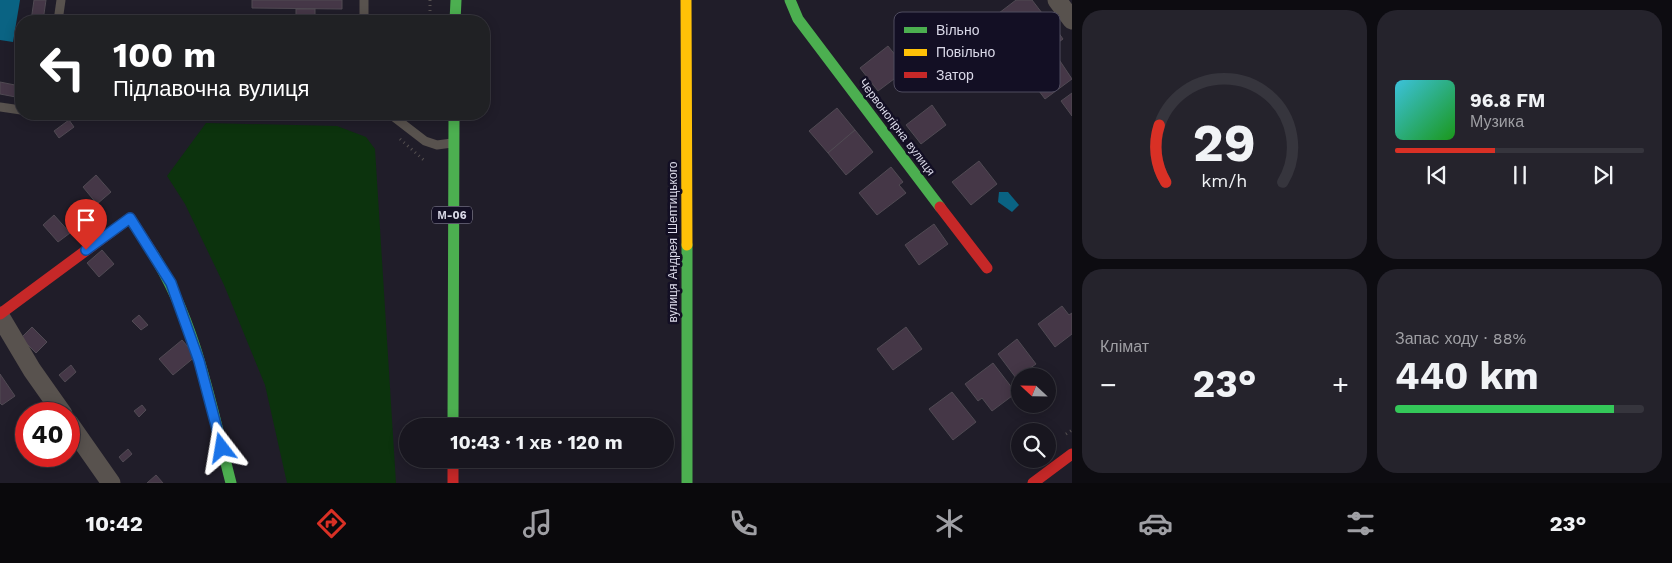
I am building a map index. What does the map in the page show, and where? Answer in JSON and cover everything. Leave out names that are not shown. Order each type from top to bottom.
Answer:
[{"type":"main road","points":[[456,0],[456,15]]},
{"type":"main road","name":"вулиця Андрея Шептицького","points":[[686,0],[687,483]]},
{"type":"main road","name":"Червоногірна вулиця","points":[[790,0],[798,19],[808,33],[986,268]]},
{"type":"main road","name":"М-06","points":[[453,418],[454,120]]},
{"type":"main road","points":[[0,315],[130,218],[171,283],[199,361],[231,483]]},
{"type":"main road","points":[[1035,482],[1072,454]]},
{"type":"main road","points":[[453,468],[453,483]]},
{"type":"street","points":[[1057,0],[1072,20]]},
{"type":"street","points":[[0,315],[32,370],[54,402]]},
{"type":"street","points":[[80,438],[111,483]]},
{"type":"lane","points":[[59,15],[61,0]]},
{"type":"lane","points":[[364,0],[364,15]]},
{"type":"lane","points":[[0,107],[15,109]]},
{"type":"lane","points":[[398,120],[425,141],[437,145],[454,143]]},
{"type":"path","points":[[430,0],[430,15]]},
{"type":"green space","points":[[206,123],[337,126],[366,137],[375,149],[396,483],[287,483],[265,385],[224,285],[185,204],[167,176]]},
{"type":"water","points":[[0,0],[20,0],[18,15],[15,15],[13,42],[0,40]]},
{"type":"water","points":[[999,192],[1008,192],[1019,205],[1012,212],[998,202]]},
{"type":"building","points":[[34,0],[46,0],[44,15],[32,15]]},
{"type":"building","points":[[252,0],[342,0],[342,9],[252,8]]},
{"type":"building","points":[[1016,0],[1032,0],[1041,12],[1000,12]]},
{"type":"building","points":[[296,9],[315,9],[315,15],[296,15]]},
{"type":"building","points":[[888,46],[894,54],[894,79],[878,91],[860,68]]},
{"type":"building","points":[[1060,61],[1072,79],[1060,88]]},
{"type":"building","points":[[0,82],[15,85],[15,97],[0,94]]},
{"type":"building","points":[[1040,92],[1054,92],[1045,99]]},
{"type":"building","points":[[1072,93],[1072,116],[1061,101]]},
{"type":"building","points":[[932,105],[946,125],[921,144],[906,125]]},
{"type":"building","points":[[837,108],[855,130],[828,153],[809,131]]},
{"type":"building","points":[[69,120],[74,127],[59,138],[54,131]]},
{"type":"building","points":[[855,130],[873,152],[846,175],[828,153]]},
{"type":"building","points":[[979,161],[997,184],[971,205],[952,182]]},
{"type":"building","points":[[891,167],[903,182],[899,185],[906,193],[877,215],[859,193]]},
{"type":"building","points":[[96,175],[111,192],[97,204],[83,187]]},
{"type":"building","points":[[54,215],[70,233],[58,242],[43,225]]},
{"type":"building","points":[[934,224],[948,244],[919,265],[905,245]]},
{"type":"building","points":[[102,250],[114,264],[99,277],[87,263]]},
{"type":"building","points":[[1062,306],[1069,315],[1072,313],[1072,334],[1055,347],[1038,324]]},
{"type":"building","points":[[139,315],[148,325],[141,330],[132,321]]},
{"type":"building","points":[[32,327],[47,342],[36,353],[21,338]]},
{"type":"building","points":[[906,327],[922,349],[893,370],[877,349]]},
{"type":"building","points":[[1017,339],[1036,364],[1030,368],[1011,368],[1011,371],[998,354]]},
{"type":"building","points":[[182,340],[196,356],[173,375],[159,359]]},
{"type":"building","points":[[993,363],[1011,386],[1011,397],[992,411],[982,398],[978,401],[965,384]]},
{"type":"building","points":[[71,365],[76,372],[65,382],[59,375]]},
{"type":"building","points":[[0,374],[15,396],[2,405],[0,403]]},
{"type":"building","points":[[952,392],[976,422],[953,440],[929,409]]},
{"type":"building","points":[[142,405],[146,410],[139,417],[134,411]]},
{"type":"building","points":[[128,449],[132,454],[123,462],[119,457]]},
{"type":"building","points":[[156,475],[163,483],[147,483]]},
{"type":"traffic: fast","points":[[455,15],[456,0]]},
{"type":"traffic: fast","points":[[790,0],[798,19],[940,207]]},
{"type":"traffic: fast","points":[[453,418],[454,120]]},
{"type":"traffic: fast","points":[[687,245],[687,483]]},
{"type":"traffic: fast","points":[[153,254],[181,308],[201,365],[231,483]]},
{"type":"traffic: slow","points":[[686,0],[687,245]]},
{"type":"traffic: jam","points":[[940,207],[987,268]]},
{"type":"traffic: jam","points":[[0,314],[130,218],[153,254]]},
{"type":"traffic: jam","points":[[1033,483],[1072,454]]},
{"type":"traffic: jam","points":[[453,468],[453,483]]},
{"type":"route","points":[[86,250],[130,218],[171,283],[199,361],[222,448]]}]
